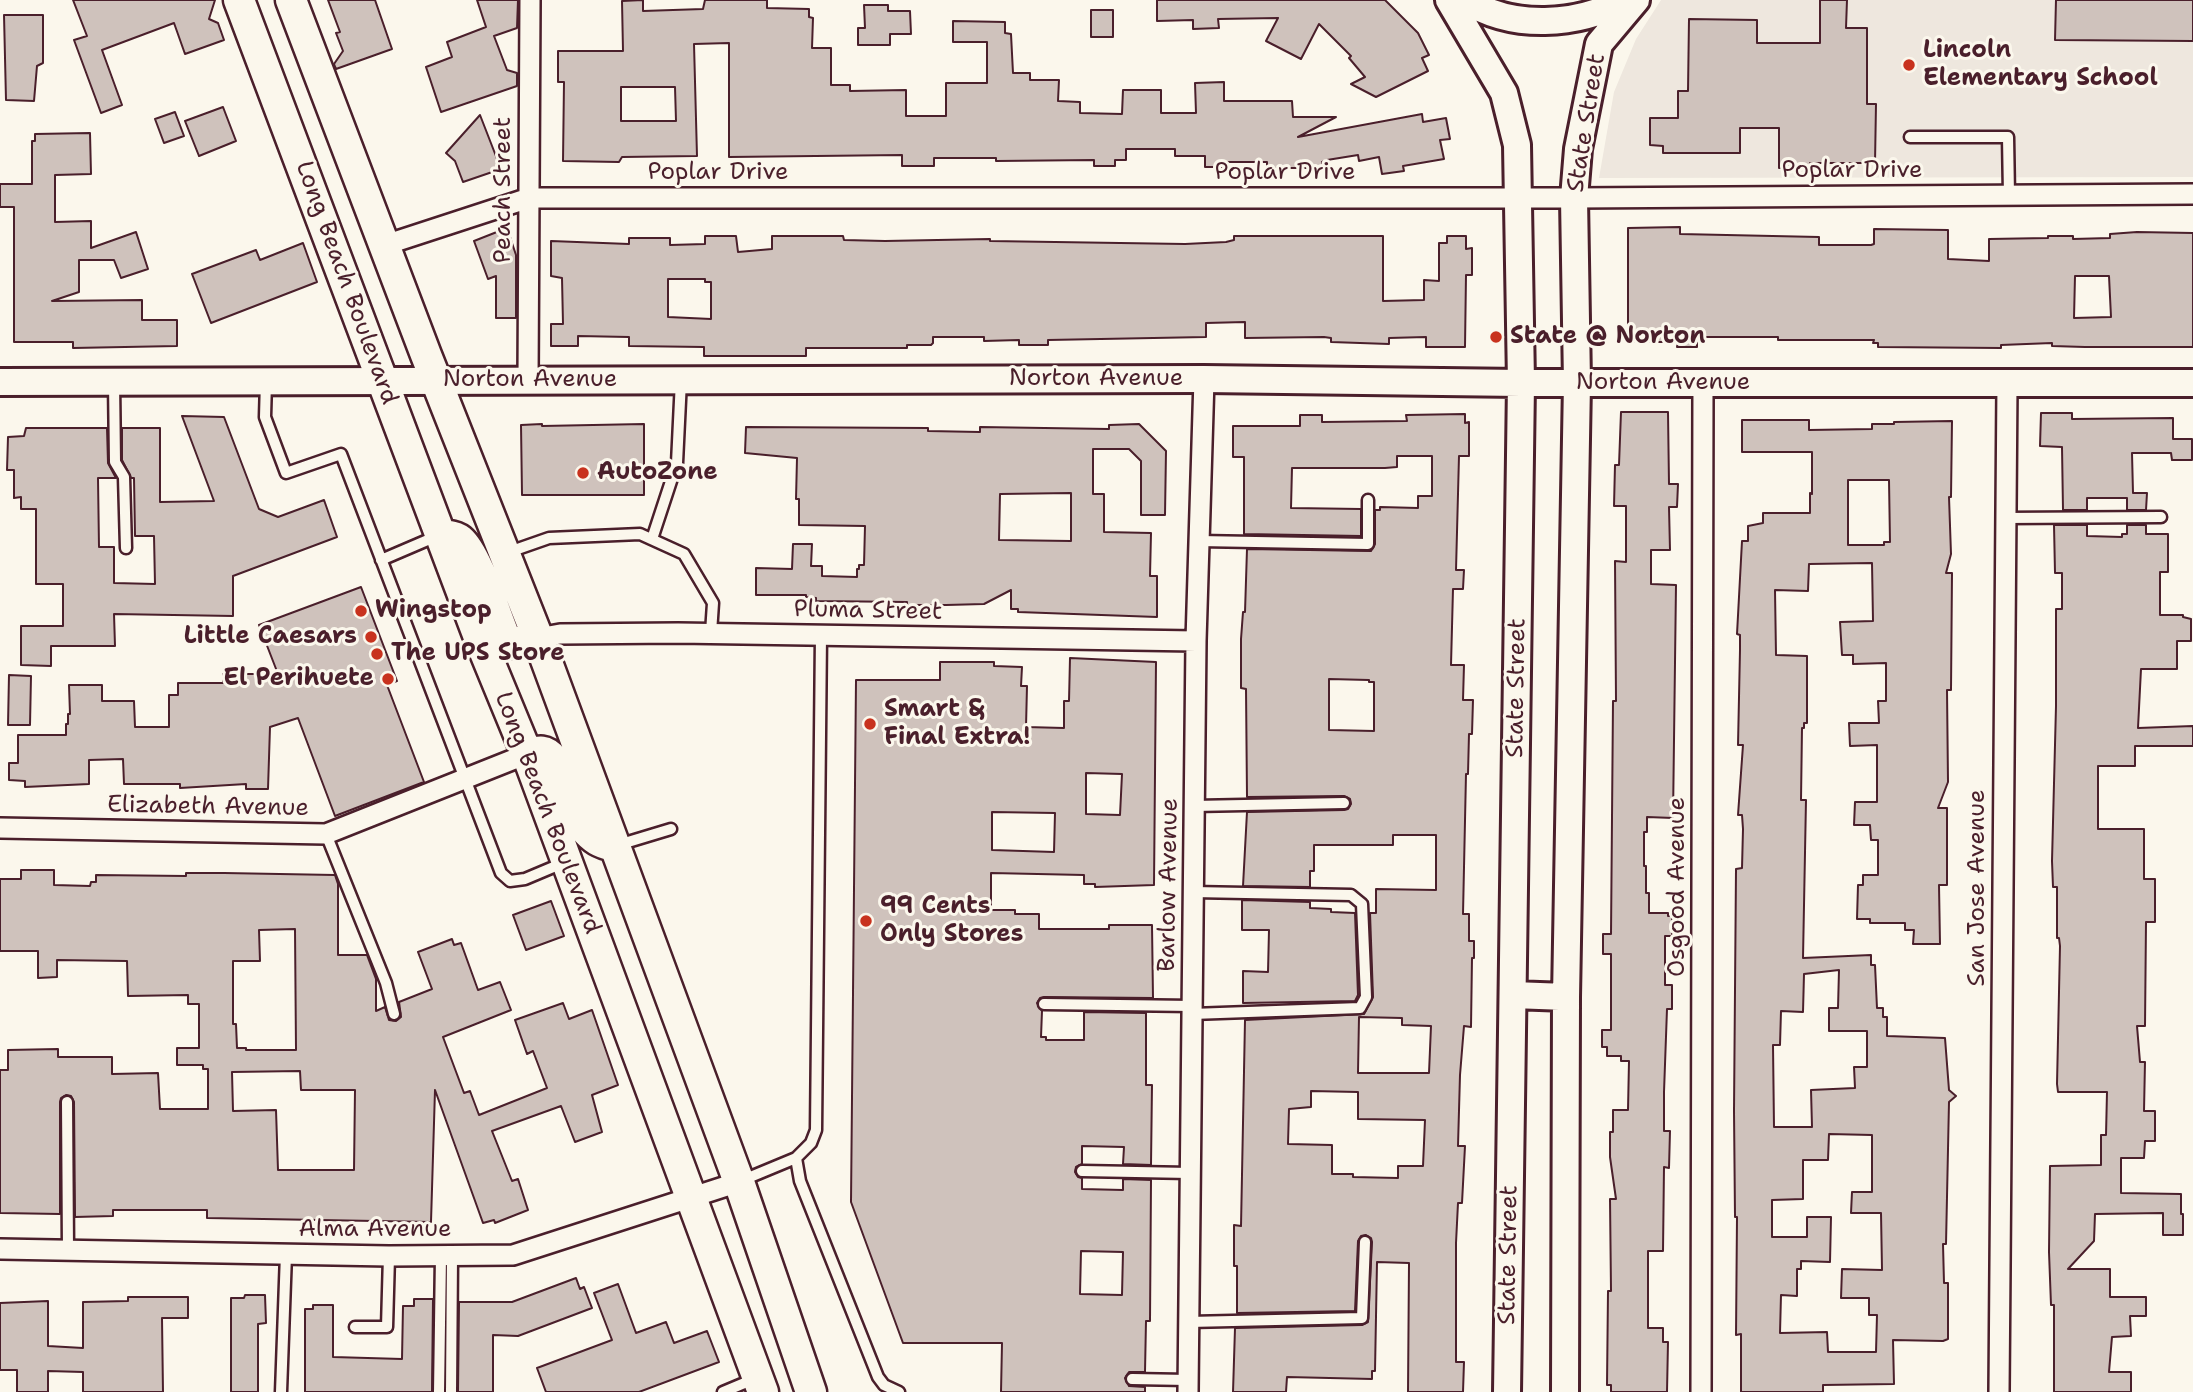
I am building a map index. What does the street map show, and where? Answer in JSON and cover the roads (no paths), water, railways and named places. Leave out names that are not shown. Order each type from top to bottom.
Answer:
[{"type":"main road","name":"Long Beach Boulevard","points":[[239,0],[340,262],[440,535],[527,754],[760,1385]]},
{"type":"main road","name":"Long Beach Boulevard","points":[[291,0],[538,638],[739,1182],[811,1392]]},
{"type":"main road","name":"State Street","points":[[1449,0],[1504,93],[1517,145],[1521,383],[1507,1392]]},
{"type":"main road","points":[[1466,0],[1519,20],[1564,21],[1608,10],[1625,0]]},
{"type":"main road","name":"State Street","points":[[1564,1392],[1566,997],[1577,383],[1574,198],[1578,149],[1599,44],[1636,0]]},
{"type":"main road","name":"Norton Avenue","points":[[0,382],[1204,379],[1521,383],[2193,383]]},
{"type":"main road","points":[[440,535],[455,537],[465,547],[474,562],[506,640],[513,643],[538,638]]},
{"type":"main road","points":[[527,754],[542,750],[553,758],[584,828],[592,838],[602,844],[614,846]]},
{"type":"main road","points":[[1513,995],[1566,997]]},
{"type":"street","name":"Peach Street","points":[[528,380],[530,0]]},
{"type":"street","name":"Poplar Drive","points":[[385,244],[529,198],[1574,198],[2193,194]]},
{"type":"street","name":"Barlow Avenue","points":[[1188,1386],[1196,641],[1204,379]]},
{"type":"street","name":"Osgood Avenue","points":[[1701,1392],[1703,382]]},
{"type":"street","name":"San Jose Avenue","points":[[1999,1392],[2007,384]]},
{"type":"street","name":"Pluma Street","points":[[538,638],[560,634],[711,633],[1196,641]]},
{"type":"street","name":"Elizabeth Avenue","points":[[0,828],[326,834],[527,754]]},
{"type":"street","name":"Alma Avenue","points":[[0,1249],[389,1256],[513,1255],[739,1182]]},
{"type":"lane","points":[[1910,137],[2008,137],[2009,195]]},
{"type":"lane","points":[[652,540],[677,463],[681,380]]},
{"type":"lane","points":[[266,381],[265,417],[286,473],[341,454],[501,873],[510,881],[525,879],[567,862]]},
{"type":"lane","points":[[114,382],[115,462],[124,477],[126,548]]},
{"type":"lane","points":[[1199,541],[1368,544],[1368,500]]},
{"type":"lane","points":[[2005,518],[2161,517]]},
{"type":"lane","points":[[505,554],[549,538],[640,534],[684,554],[712,603],[711,633]]},
{"type":"lane","points":[[382,560],[440,535]]},
{"type":"lane","points":[[739,1182],[796,1158],[811,1143],[816,1130],[821,635]]},
{"type":"lane","points":[[1195,806],[1344,803]]},
{"type":"lane","points":[[614,846],[671,829]]},
{"type":"lane","points":[[326,834],[382,972],[394,1014]]},
{"type":"lane","points":[[1044,1004],[1192,1010],[1360,1008],[1366,997],[1362,904],[1351,895],[1193,892]]},
{"type":"lane","points":[[67,1101],[68,1250]]},
{"type":"lane","points":[[796,1158],[800,1181],[878,1377],[884,1385],[899,1392]]},
{"type":"lane","points":[[1082,1171],[1190,1173]]},
{"type":"lane","points":[[1189,1322],[1362,1318],[1365,1242]]},
{"type":"lane","points":[[281,1392],[286,1254]]},
{"type":"lane","points":[[355,1327],[387,1327],[389,1256]]},
{"type":"lane","points":[[439,1392],[447,1256]]},
{"type":"lane","points":[[447,1256],[452,1392]]},
{"type":"lane","points":[[1132,1380],[1188,1386]]},
{"type":"lane","points":[[723,1392],[760,1385]]},
{"type":"place","name":"Lincoln Elementary School","points":[[1909,65]]},
{"type":"place","name":"State @ Norton","points":[[1496,337]]},
{"type":"place","name":"AutoZone","points":[[583,473]]},
{"type":"place","name":"Wingstop","points":[[361,611]]},
{"type":"place","name":"Little Caesars","points":[[371,637]]},
{"type":"place","name":"The UPS Store","points":[[377,654]]},
{"type":"place","name":"El Perihuete","points":[[388,679]]},
{"type":"place","name":"Smart & Final Extra!","points":[[870,724]]},
{"type":"place","name":"99 Cents Only Stores","points":[[866,921]]}]
